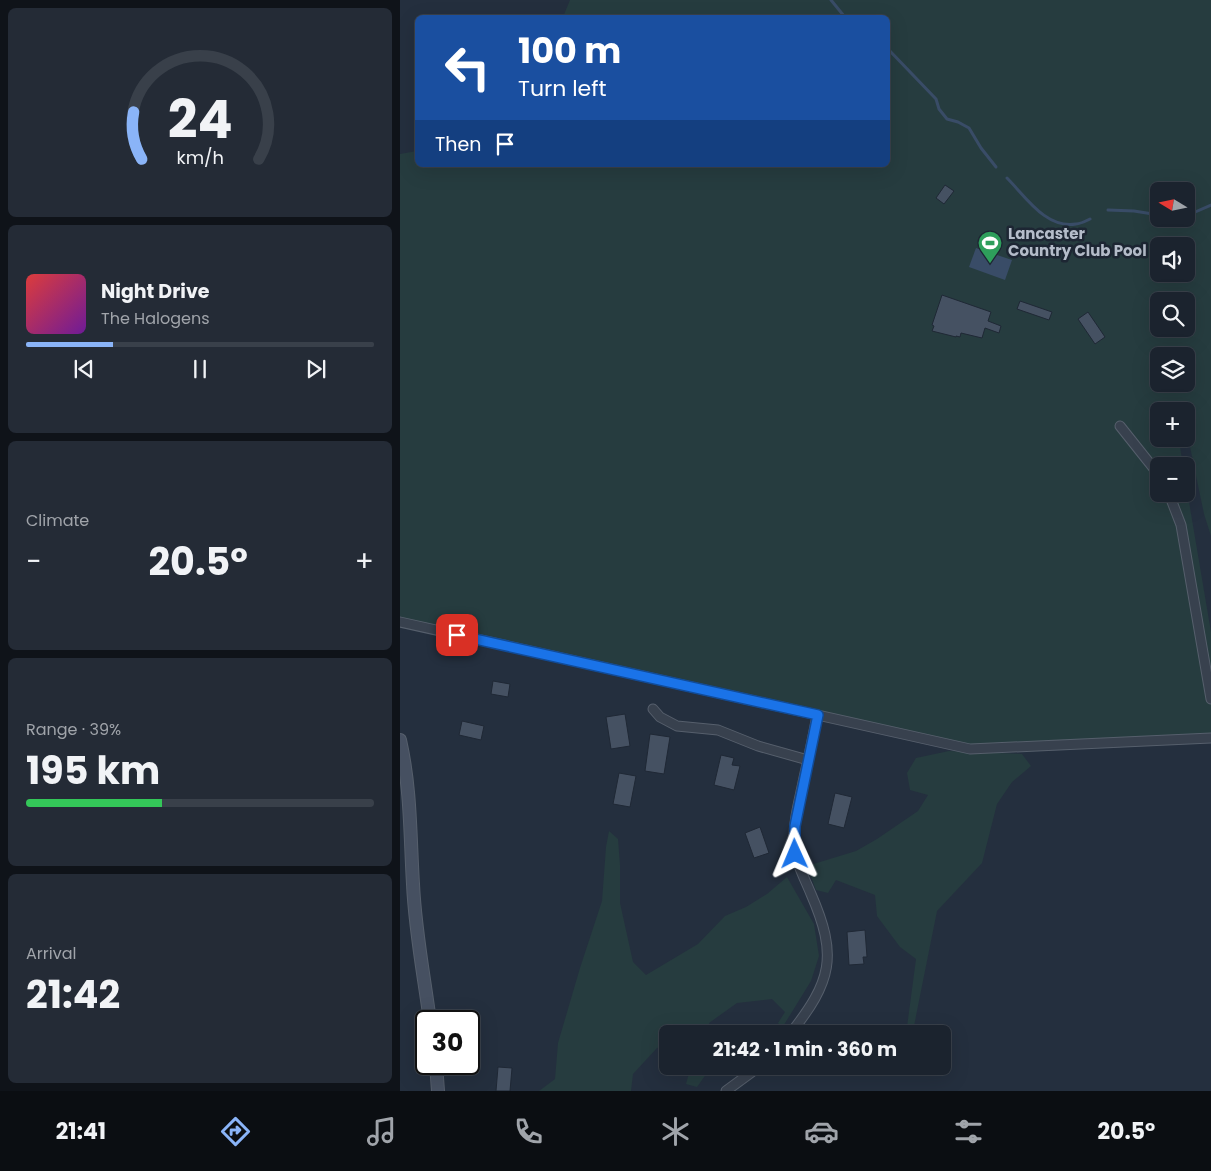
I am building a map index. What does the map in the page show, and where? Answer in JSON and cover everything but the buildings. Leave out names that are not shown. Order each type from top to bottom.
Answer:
[{"type":"street","points":[[1120,426],[1150,464]]},
{"type":"street","points":[[1172,502],[1181,525],[1211,699]]},
{"type":"street","points":[[400,622],[970,750],[1211,738]]},
{"type":"street","points":[[653,709],[660,717],[677,726],[718,730],[758,746],[808,760]]},
{"type":"street","points":[[796,1025],[822,982],[827,970],[828,957],[828,943],[821,917],[795,854],[795,826],[818,715]]},
{"type":"street","points":[[400,740],[411,814],[413,885],[418,941],[428,1010]]},
{"type":"street","points":[[437,1075],[438,1091]]},
{"type":"street","points":[[726,1091],[748,1075]]},
{"type":"green space","points":[[570,0],[1211,0],[1211,536],[1204,514],[1195,471],[1195,457],[1192,457],[1190,447],[1195,447],[1195,402],[1150,402],[1150,447],[1180,447],[1182,457],[1150,457],[1150,502],[1189,502],[1211,632],[1211,738],[970,749],[400,622],[400,154],[415,151],[415,167],[890,167],[890,15],[564,15]]},
{"type":"green space","points":[[949,751],[1022,754],[1031,766],[1012,782],[997,804],[982,863],[937,911],[914,1025],[907,1025],[916,959],[900,947],[877,916],[875,895],[836,880],[828,893],[816,890],[807,866],[856,851],[918,811],[928,795],[910,790],[907,773],[916,758]]},
{"type":"green space","points":[[609,831],[618,839],[620,903],[633,962],[646,975],[698,944],[725,916],[746,907],[767,894],[787,877],[814,924],[819,956],[811,981],[784,1025],[778,1023],[785,1012],[772,999],[737,1003],[709,1023],[710,1025],[659,1025],[659,1048],[633,1074],[631,1091],[539,1091],[555,1079],[558,1043],[602,901]]},
{"type":"green space","points":[[688,1075],[706,1075],[697,1087],[686,1084]]},
{"type":"water","name":"Lancaster Country Club Pool","points":[[976,248],[1012,260],[1005,280],[969,267]]},
{"type":"waterway","points":[[831,0],[843,15]]},
{"type":"waterway","points":[[890,51],[936,99],[939,109],[947,119],[969,128],[981,148],[996,167]]},
{"type":"waterway","points":[[1007,178],[1037,210],[1055,222],[1076,224],[1090,219]]},
{"type":"waterway","points":[[1195,212],[1211,205]]},
{"type":"waterway","points":[[1108,210],[1150,214]]},
{"type":"place","name":"Lancaster Country Club Pool","points":[[990,264]]},
{"type":"route","points":[[457,635],[818,715],[799,799],[795,826],[795,854]]}]
